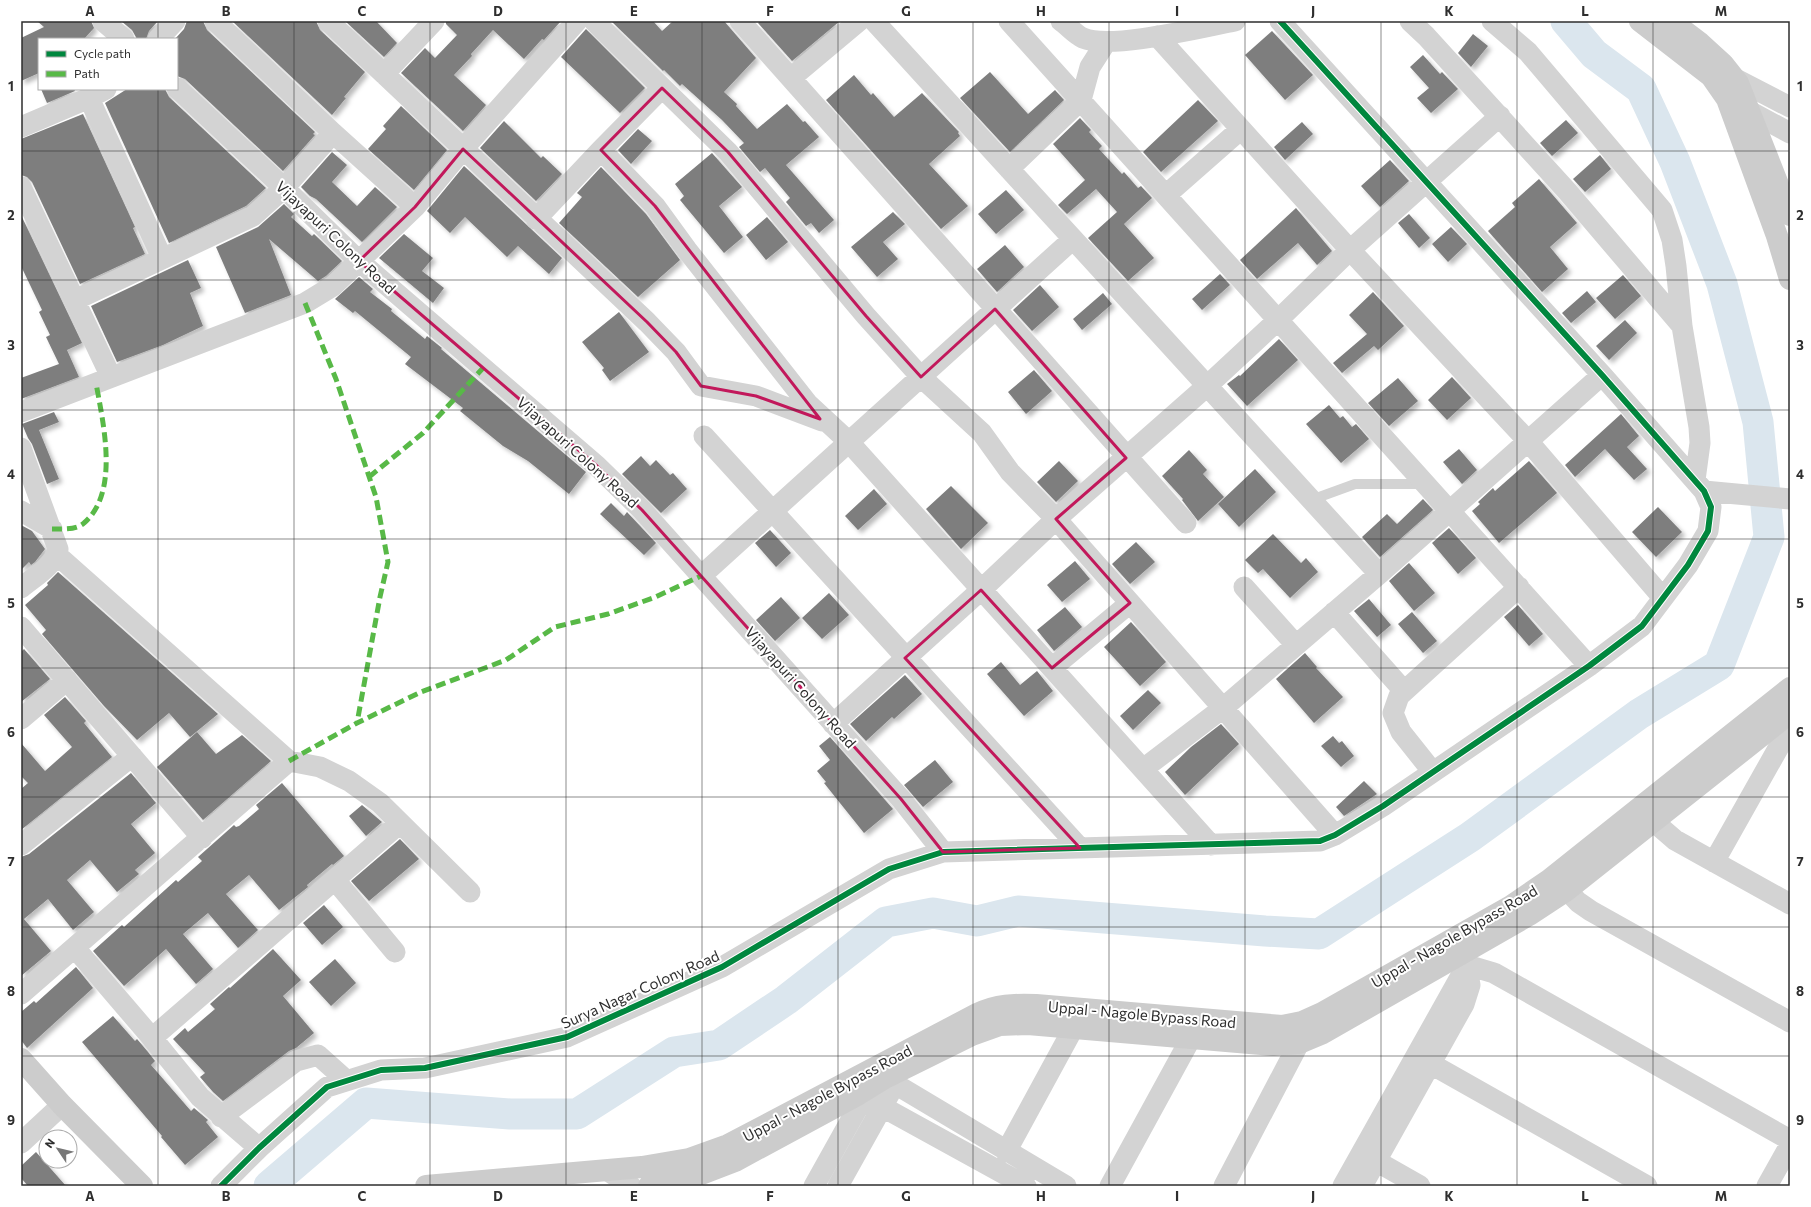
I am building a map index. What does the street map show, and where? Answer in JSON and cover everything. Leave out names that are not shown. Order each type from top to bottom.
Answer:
[{"type":"street","points":[[103,21],[123,38]]},
{"type":"street","points":[[159,38],[175,21]]},
{"type":"street","points":[[215,21],[333,133],[415,207]]},
{"type":"street","points":[[328,21],[536,219],[647,322],[676,352],[701,386],[756,396],[829,424]]},
{"type":"street","points":[[384,74],[434,21]]},
{"type":"street","points":[[21,412],[305,303],[333,286],[415,207],[463,149],[577,21]]},
{"type":"street","points":[[594,21],[728,152],[866,316],[921,376],[982,433],[1010,472],[1056,519],[1335,835]]},
{"type":"street","points":[[740,21],[1126,458],[1186,523]]},
{"type":"street","points":[[790,78],[859,21]]},
{"type":"street","points":[[874,21],[1379,574]]},
{"type":"street","points":[[1009,21],[1589,666]]},
{"type":"street","points":[[1061,21],[1083,38],[1106,42],[1158,36],[1236,21]]},
{"type":"street","points":[[1280,21],[1700,485],[1726,492],[1788,499]]},
{"type":"street","points":[[1410,21],[1426,36],[1500,116],[1567,191],[1682,326]]},
{"type":"street","points":[[1492,21],[1528,52],[1662,210],[1672,240],[1682,326],[1699,427],[1700,485]]},
{"type":"street","points":[[1640,21],[1711,76],[1727,99],[1778,236],[1790,279]]},
{"type":"street","points":[[1671,21],[1717,58],[1738,83],[1790,215]]},
{"type":"street","points":[[1158,36],[1350,250],[1528,441],[1663,598]]},
{"type":"street","points":[[1009,169],[1080,100],[1090,67],[1106,42]]},
{"type":"street","points":[[1711,76],[1734,78],[1790,108]]},
{"type":"street","points":[[536,219],[662,88]]},
{"type":"street","name":"Vijayapuri Colony Road","points":[[178,89],[284,188],[359,261],[597,466],[642,510],[901,799],[943,852]]},
{"type":"street","points":[[21,127],[97,94],[162,258]]},
{"type":"street","points":[[1727,99],[1790,133]]},
{"type":"street","points":[[833,724],[981,590],[1056,519],[1207,386],[1350,250],[1500,116]]},
{"type":"street","points":[[1166,195],[1241,129]]},
{"type":"street","points":[[75,300],[253,216],[284,188],[333,133]]},
{"type":"street","points":[[601,150],[655,206],[687,250],[808,404],[848,442],[1211,845]]},
{"type":"street","points":[[21,187],[111,378]]},
{"type":"street","points":[[701,576],[1073,239]]},
{"type":"street","points":[[1143,769],[1223,708],[1379,574],[1602,375]]},
{"type":"street","points":[[704,436],[1080,848]]},
{"type":"street","points":[[21,448],[52,529],[58,549],[57,555],[50,564],[21,588]]},
{"type":"street","name":"Surya Nagar Colony Road","points":[[221,1186],[259,1148],[326,1087],[381,1070],[425,1068],[567,1037],[722,967],[889,869],[943,852],[1320,841],[1335,835],[1383,806],[1432,771],[1589,666],[1642,626],[1688,566],[1708,531],[1711,507],[1700,485]]},
{"type":"street","points":[[21,511],[52,529]]},
{"type":"street","points":[[57,555],[290,761],[320,767],[349,781],[380,803],[470,892]]},
{"type":"street","points":[[1244,587],[1296,644]]},
{"type":"street","points":[[1432,771],[1401,732],[1393,713],[1399,696],[1518,587]]},
{"type":"street","points":[[1052,668],[1130,603]]},
{"type":"street","points":[[1334,612],[1404,691]]},
{"type":"street","points":[[21,627],[202,838]]},
{"type":"street","points":[[21,719],[67,680]]},
{"type":"street","name":"Uppal - Nagole Bypass Road","points":[[657,1180],[689,1159],[728,1145],[991,1008],[1006,1004],[1036,1005],[1282,1026],[1302,1022],[1460,953],[1511,906],[1549,880],[1790,688]]},
{"type":"street","points":[[1714,862],[1780,745],[1789,726],[1790,713]]},
{"type":"street","name":"Uppal - Nagole Bypass Road","points":[[426,1186],[608,1171],[657,1180],[696,1176],[735,1161],[869,1099],[890,1081],[972,1035],[1000,1025],[1028,1024],[1074,1027],[1273,1045],[1299,1043],[1323,1033],[1460,953],[1529,915],[1567,890],[1790,713]]},
{"type":"street","points":[[21,845],[132,756]]},
{"type":"street","points":[[21,994],[290,761]]},
{"type":"street","points":[[1653,822],[1675,840],[1790,904]]},
{"type":"street","points":[[152,1038],[400,823]]},
{"type":"street","points":[[335,880],[394,952]]},
{"type":"street","points":[[1567,890],[1578,902],[1591,911],[1790,1022]]},
{"type":"street","points":[[75,948],[200,1097],[221,1117],[259,1148]]},
{"type":"street","points":[[1362,1186],[1464,1004],[1470,985],[1460,953]]},
{"type":"street","points":[[1460,953],[1790,1140]]},
{"type":"street","points":[[1343,1186],[1460,953]]},
{"type":"street","points":[[1006,1152],[1074,1027]]},
{"type":"street","points":[[1110,1186],[1191,1038]]},
{"type":"street","points":[[1224,1186],[1299,1043]]},
{"type":"street","points":[[221,1117],[296,1061],[318,1055],[347,1081]]},
{"type":"street","points":[[21,1059],[62,1105],[141,1185]]},
{"type":"street","points":[[1430,1064],[1647,1186]]},
{"type":"street","points":[[890,1081],[1006,1152],[1066,1186]]},
{"type":"street","points":[[814,1186],[857,1109],[869,1099]]},
{"type":"street","points":[[838,1186],[869,1099]]},
{"type":"street","points":[[869,1099],[1026,1186]]},
{"type":"street","points":[[21,1143],[62,1105]]},
{"type":"street","points":[[1767,1186],[1790,1145]]},
{"type":"street","points":[[1376,1161],[1420,1186]]},
{"type":"street","points":[[608,1171],[631,1186]]},
{"type":"lane","points":[[1311,500],[1355,484],[1426,484]]},
{"type":"highlighted area","points":[[662,88],[728,152],[866,316],[921,377],[995,309],[1126,458],[1056,519],[1130,603],[1052,668],[981,590],[905,658],[1080,848],[943,852],[901,799],[642,510],[597,466],[359,261],[415,207],[463,149],[647,322],[676,352],[701,386],[756,396],[820,419],[655,206],[601,150]]},
{"type":"building","points":[[37,21],[91,21],[94,28],[85,38],[38,38],[38,73],[21,81],[21,38],[44,27]]},
{"type":"building","points":[[121,21],[158,21],[149,31],[146,38],[136,38],[132,30]]},
{"type":"building","points":[[187,21],[203,21],[207,30],[315,132],[313,134],[315,135],[283,171],[185,79],[178,76],[178,38],[176,38],[184,29]]},
{"type":"building","points":[[232,21],[316,21],[320,30],[365,72],[344,97],[346,98],[332,115]]},
{"type":"building","points":[[345,21],[376,21],[397,43],[384,57]]},
{"type":"building","points":[[446,21],[561,21],[524,59],[493,30],[471,54],[472,56],[454,75],[486,105],[463,131],[401,73],[425,48],[435,58],[457,35],[446,24]]},
{"type":"building","points":[[611,21],[653,21],[662,31],[673,21],[724,21],[756,58],[724,92],[737,104],[736,106],[757,129],[787,104],[819,137],[786,165],[834,220],[819,233],[811,223],[806,226],[786,202],[790,198],[765,168],[760,172],[739,147],[744,143],[722,120],[682,84],[680,86],[664,70],[663,71]]},
{"type":"building","points":[[760,21],[840,21],[792,61],[758,23]]},
{"type":"building","points":[[586,29],[645,88],[620,113],[561,57]]},
{"type":"building","points":[[1272,31],[1313,75],[1285,100],[1245,55]]},
{"type":"building","points":[[1473,34],[1488,46],[1471,67],[1458,53]]},
{"type":"building","points":[[1423,55],[1440,74],[1442,72],[1458,89],[1431,113],[1417,98],[1429,88],[1410,67]]},
{"type":"building","points":[[990,72],[1028,114],[1055,90],[1064,100],[1010,152],[960,98]]},
{"type":"building","points":[[854,75],[871,95],[873,93],[894,117],[922,93],[959,132],[958,133],[960,136],[929,164],[968,206],[941,229],[826,100]]},
{"type":"building","points":[[41,90],[75,91],[47,103]]},
{"type":"building","points":[[125,90],[166,90],[169,97],[266,188],[246,206],[169,243],[105,103]]},
{"type":"building","points":[[1198,100],[1218,121],[1161,172],[1143,152]]},
{"type":"building","points":[[401,106],[447,150],[414,190],[368,149],[386,129],[383,126]]},
{"type":"building","points":[[83,114],[135,227],[133,228],[145,254],[80,284],[32,182],[27,177],[21,175],[21,139]]},
{"type":"building","points":[[1080,118],[1091,130],[1089,132],[1102,146],[1099,149],[1122,174],[1124,172],[1138,188],[1141,186],[1152,198],[1124,224],[1154,258],[1128,281],[1088,238],[1117,212],[1096,189],[1067,214],[1058,205],[1085,180],[1053,144]]},
{"type":"building","points":[[1566,120],[1578,133],[1552,156],[1540,143]]},
{"type":"building","points":[[504,121],[541,158],[543,156],[562,174],[536,201],[480,148]]},
{"type":"building","points":[[1302,122],[1313,134],[1285,160],[1274,147]]},
{"type":"building","points":[[638,129],[652,141],[631,164],[618,150]]},
{"type":"building","points":[[332,152],[347,165],[332,182],[357,206],[375,187],[397,207],[362,242],[301,187]]},
{"type":"building","points":[[712,153],[742,187],[719,206],[743,237],[724,253],[680,200],[684,196],[675,184]]},
{"type":"building","points":[[1600,155],[1611,169],[1585,192],[1573,179]]},
{"type":"building","points":[[1390,160],[1409,181],[1380,207],[1361,186]]},
{"type":"building","points":[[464,166],[562,258],[549,274],[518,246],[507,257],[465,217],[450,233],[427,211]]},
{"type":"building","points":[[601,167],[646,214],[680,260],[638,297],[559,223],[582,197],[577,193]]},
{"type":"building","points":[[1539,179],[1577,223],[1550,247],[1568,269],[1542,292],[1488,231],[1515,207],[1512,203]]},
{"type":"building","points":[[1006,190],[1024,210],[996,234],[978,214]]},
{"type":"building","points":[[284,204],[294,214],[291,217],[312,236],[314,234],[342,261],[326,276],[318,281],[269,239],[291,295],[245,313],[216,247],[258,227]]},
{"type":"building","points":[[1296,208],[1332,251],[1317,265],[1298,243],[1257,279],[1240,260]]},
{"type":"building","points":[[893,212],[905,224],[883,242],[898,259],[877,277],[851,247]]},
{"type":"building","points":[[1409,214],[1430,238],[1419,248],[1398,223]]},
{"type":"building","points":[[21,215],[82,343],[67,350],[79,377],[21,399],[21,378],[59,364],[46,337],[50,335],[39,312],[42,310],[21,266]]},
{"type":"building","points":[[767,217],[788,242],[766,260],[746,235]]},
{"type":"building","points":[[1451,227],[1467,244],[1448,262],[1432,244]]},
{"type":"building","points":[[404,234],[433,258],[422,271],[444,288],[433,303],[379,258]]},
{"type":"building","points":[[1005,245],[1024,267],[997,292],[977,269]]},
{"type":"building","points":[[188,260],[201,288],[190,293],[203,326],[163,345],[117,362],[91,306]]},
{"type":"building","points":[[1220,274],[1230,285],[1202,310],[1192,299]]},
{"type":"building","points":[[1623,275],[1641,296],[1615,319],[1596,298]]},
{"type":"building","points":[[359,277],[373,289],[370,292],[392,309],[391,311],[425,339],[427,336],[442,348],[441,349],[586,472],[569,494],[528,461],[503,446],[460,411],[463,408],[405,364],[411,357],[355,311],[353,313],[335,299]]},
{"type":"building","points":[[1040,285],[1059,307],[1032,331],[1013,310]]},
{"type":"building","points":[[1587,291],[1596,302],[1571,323],[1562,313]]},
{"type":"building","points":[[1373,292],[1404,326],[1378,350],[1374,346],[1342,373],[1333,363],[1367,334],[1349,315]]},
{"type":"building","points":[[1103,293],[1112,304],[1082,330],[1073,319]]},
{"type":"building","points":[[619,312],[649,352],[610,381],[602,370],[604,368],[582,342]]},
{"type":"building","points":[[1625,320],[1637,333],[1609,360],[1596,346]]},
{"type":"building","points":[[1279,339],[1298,360],[1247,406],[1227,384],[1239,375],[1240,376]]},
{"type":"building","points":[[1034,370],[1052,391],[1026,414],[1008,392]]},
{"type":"building","points":[[1452,377],[1471,398],[1447,420],[1428,400]]},
{"type":"building","points":[[1398,378],[1418,401],[1389,426],[1368,403]]},
{"type":"building","points":[[1329,405],[1340,418],[1343,416],[1352,427],[1356,424],[1369,439],[1341,463],[1306,424]]},
{"type":"building","points":[[54,412],[59,422],[39,430],[59,479],[47,484],[32,444],[22,424]]},
{"type":"building","points":[[1621,414],[1639,436],[1627,447],[1647,469],[1634,480],[1605,449],[1575,477],[1565,465]]},
{"type":"building","points":[[1459,449],[1477,470],[1462,484],[1443,462]]},
{"type":"building","points":[[1189,450],[1207,470],[1203,474],[1224,497],[1198,521],[1182,500],[1183,499],[1162,476]]},
{"type":"building","points":[[641,456],[650,466],[656,460],[670,475],[673,473],[687,489],[661,513],[622,474]]},
{"type":"building","points":[[1059,461],[1078,481],[1056,502],[1037,482]]},
{"type":"building","points":[[1529,461],[1557,493],[1499,543],[1472,511],[1480,504],[1478,502],[1493,488],[1495,491]]},
{"type":"building","points":[[1255,469],[1276,492],[1239,527],[1218,504]]},
{"type":"building","points":[[951,486],[988,523],[961,549],[926,509]]},
{"type":"building","points":[[874,489],[887,504],[858,530],[845,516]]},
{"type":"building","points":[[1423,499],[1433,510],[1380,557],[1362,537],[1387,514],[1397,524]]},
{"type":"building","points":[[611,503],[624,516],[627,512],[656,543],[644,555],[600,514]]},
{"type":"building","points":[[1658,507],[1682,532],[1656,557],[1632,532]]},
{"type":"building","points":[[21,525],[32,531],[45,549],[35,562],[31,565],[29,562],[21,570]]},
{"type":"building","points":[[1449,528],[1476,558],[1458,574],[1432,543]]},
{"type":"building","points":[[770,530],[791,553],[776,567],[755,543]]},
{"type":"building","points":[[1273,534],[1301,563],[1306,558],[1318,572],[1290,598],[1263,569],[1258,573],[1245,560]]},
{"type":"building","points":[[1136,542],[1155,562],[1130,584],[1112,564]]},
{"type":"building","points":[[1075,561],[1090,579],[1062,602],[1047,585]]},
{"type":"building","points":[[1409,563],[1435,593],[1414,611],[1389,581]]},
{"type":"building","points":[[58,572],[218,714],[190,737],[169,713],[137,740],[104,706],[42,634],[46,630],[25,605],[48,585],[47,583]]},
{"type":"building","points":[[829,593],[849,615],[822,639],[802,618]]},
{"type":"building","points":[[781,597],[800,618],[775,641],[756,620]]},
{"type":"building","points":[[1369,599],[1391,625],[1377,637],[1354,611]]},
{"type":"building","points":[[1518,605],[1543,634],[1529,646],[1504,617]]},
{"type":"building","points":[[1065,607],[1082,627],[1054,651],[1037,630]]},
{"type":"building","points":[[1412,612],[1437,641],[1423,653],[1398,624]]},
{"type":"building","points":[[1131,622],[1166,662],[1140,686],[1104,647]]},
{"type":"building","points":[[24,649],[50,679],[21,702],[21,652]]},
{"type":"building","points":[[1305,653],[1317,667],[1316,668],[1343,697],[1314,723],[1276,679]]},
{"type":"building","points":[[1001,662],[1020,685],[1037,671],[1053,691],[1024,716],[987,674]]},
{"type":"building","points":[[905,675],[922,694],[894,719],[892,717],[866,741],[850,724]]},
{"type":"building","points":[[1148,690],[1161,703],[1133,730],[1120,716]]},
{"type":"building","points":[[65,697],[86,721],[84,723],[112,757],[21,830],[21,789],[28,783],[21,776],[21,743],[45,771],[72,747],[44,715]]},
{"type":"building","points":[[1221,724],[1239,744],[1185,795],[1165,772],[1191,747]]},
{"type":"building","points":[[197,732],[216,754],[242,735],[271,761],[203,820],[157,767]]},
{"type":"building","points":[[1333,736],[1339,743],[1342,741],[1354,756],[1341,767],[1321,746]]},
{"type":"building","points":[[830,737],[893,809],[864,833],[824,783],[826,782],[817,771],[830,760],[819,746]]},
{"type":"building","points":[[935,760],[953,782],[923,807],[904,785]]},
{"type":"building","points":[[131,773],[156,803],[131,824],[155,853],[135,870],[139,874],[117,892],[90,860],[67,880],[94,912],[73,930],[48,899],[24,919],[51,951],[21,976],[21,857],[29,854]]},
{"type":"building","points":[[1364,781],[1377,794],[1344,816],[1336,807]]},
{"type":"building","points":[[282,783],[344,856],[333,865],[332,864],[307,885],[308,887],[279,910],[249,875],[226,894],[258,930],[238,948],[208,913],[183,934],[213,969],[196,984],[166,949],[124,986],[93,951],[122,925],[124,927],[176,880],[178,882],[202,861],[198,857],[234,825],[236,827],[239,826],[259,809],[256,805]]},
{"type":"building","points":[[362,805],[382,822],[366,836],[349,816]]},
{"type":"building","points":[[400,839],[419,859],[369,901],[351,881]]},
{"type":"building","points":[[324,905],[343,927],[322,945],[303,923]]},
{"type":"building","points":[[273,949],[301,980],[283,996],[314,1033],[296,1048],[289,1051],[223,1101],[200,1077],[205,1073],[173,1039],[185,1028],[188,1032],[215,1009],[210,1004]]},
{"type":"building","points":[[335,959],[356,983],[331,1006],[309,982]]},
{"type":"building","points":[[76,967],[93,988],[27,1048],[21,1040],[21,1012],[34,1001],[36,1003]]},
{"type":"building","points":[[113,1016],[135,1041],[137,1039],[148,1052],[155,1061],[151,1065],[191,1111],[194,1108],[208,1120],[206,1122],[218,1137],[185,1165],[82,1042]]},
{"type":"building","points":[[36,1152],[38,1154],[38,1169],[51,1169],[66,1186],[28,1186],[21,1178],[21,1166]]},
{"type":"waterway","points":[[269,1186],[366,1103],[510,1114],[577,1114],[674,1052],[719,1045],[786,1000],[886,922],[933,913],[977,921],[1018,911],[1319,934],[1470,837],[1639,714],[1719,665],[1769,537],[1758,422],[1722,284],[1675,162],[1641,89],[1594,54],[1566,21]]},
{"type":"marked path","points":[[305,303],[336,379],[376,497],[388,562],[380,597],[357,723]]},
{"type":"marked path","points":[[369,477],[423,433],[483,368]]},
{"type":"marked path","points":[[52,529],[69,529],[84,523],[95,510],[102,494],[105,476],[105,437],[96,383]]},
{"type":"marked path","points":[[289,761],[357,723],[421,692],[506,660],[555,627],[608,614],[653,598],[701,576]]},
{"type":"cycle path","points":[[221,1186],[259,1148],[327,1087],[381,1070],[425,1068],[567,1037],[722,967],[889,869],[943,852],[1320,841],[1335,835],[1383,806],[1589,666],[1642,626],[1688,565],[1708,531],[1711,507],[1704,491],[1602,375],[1280,21]]}]
